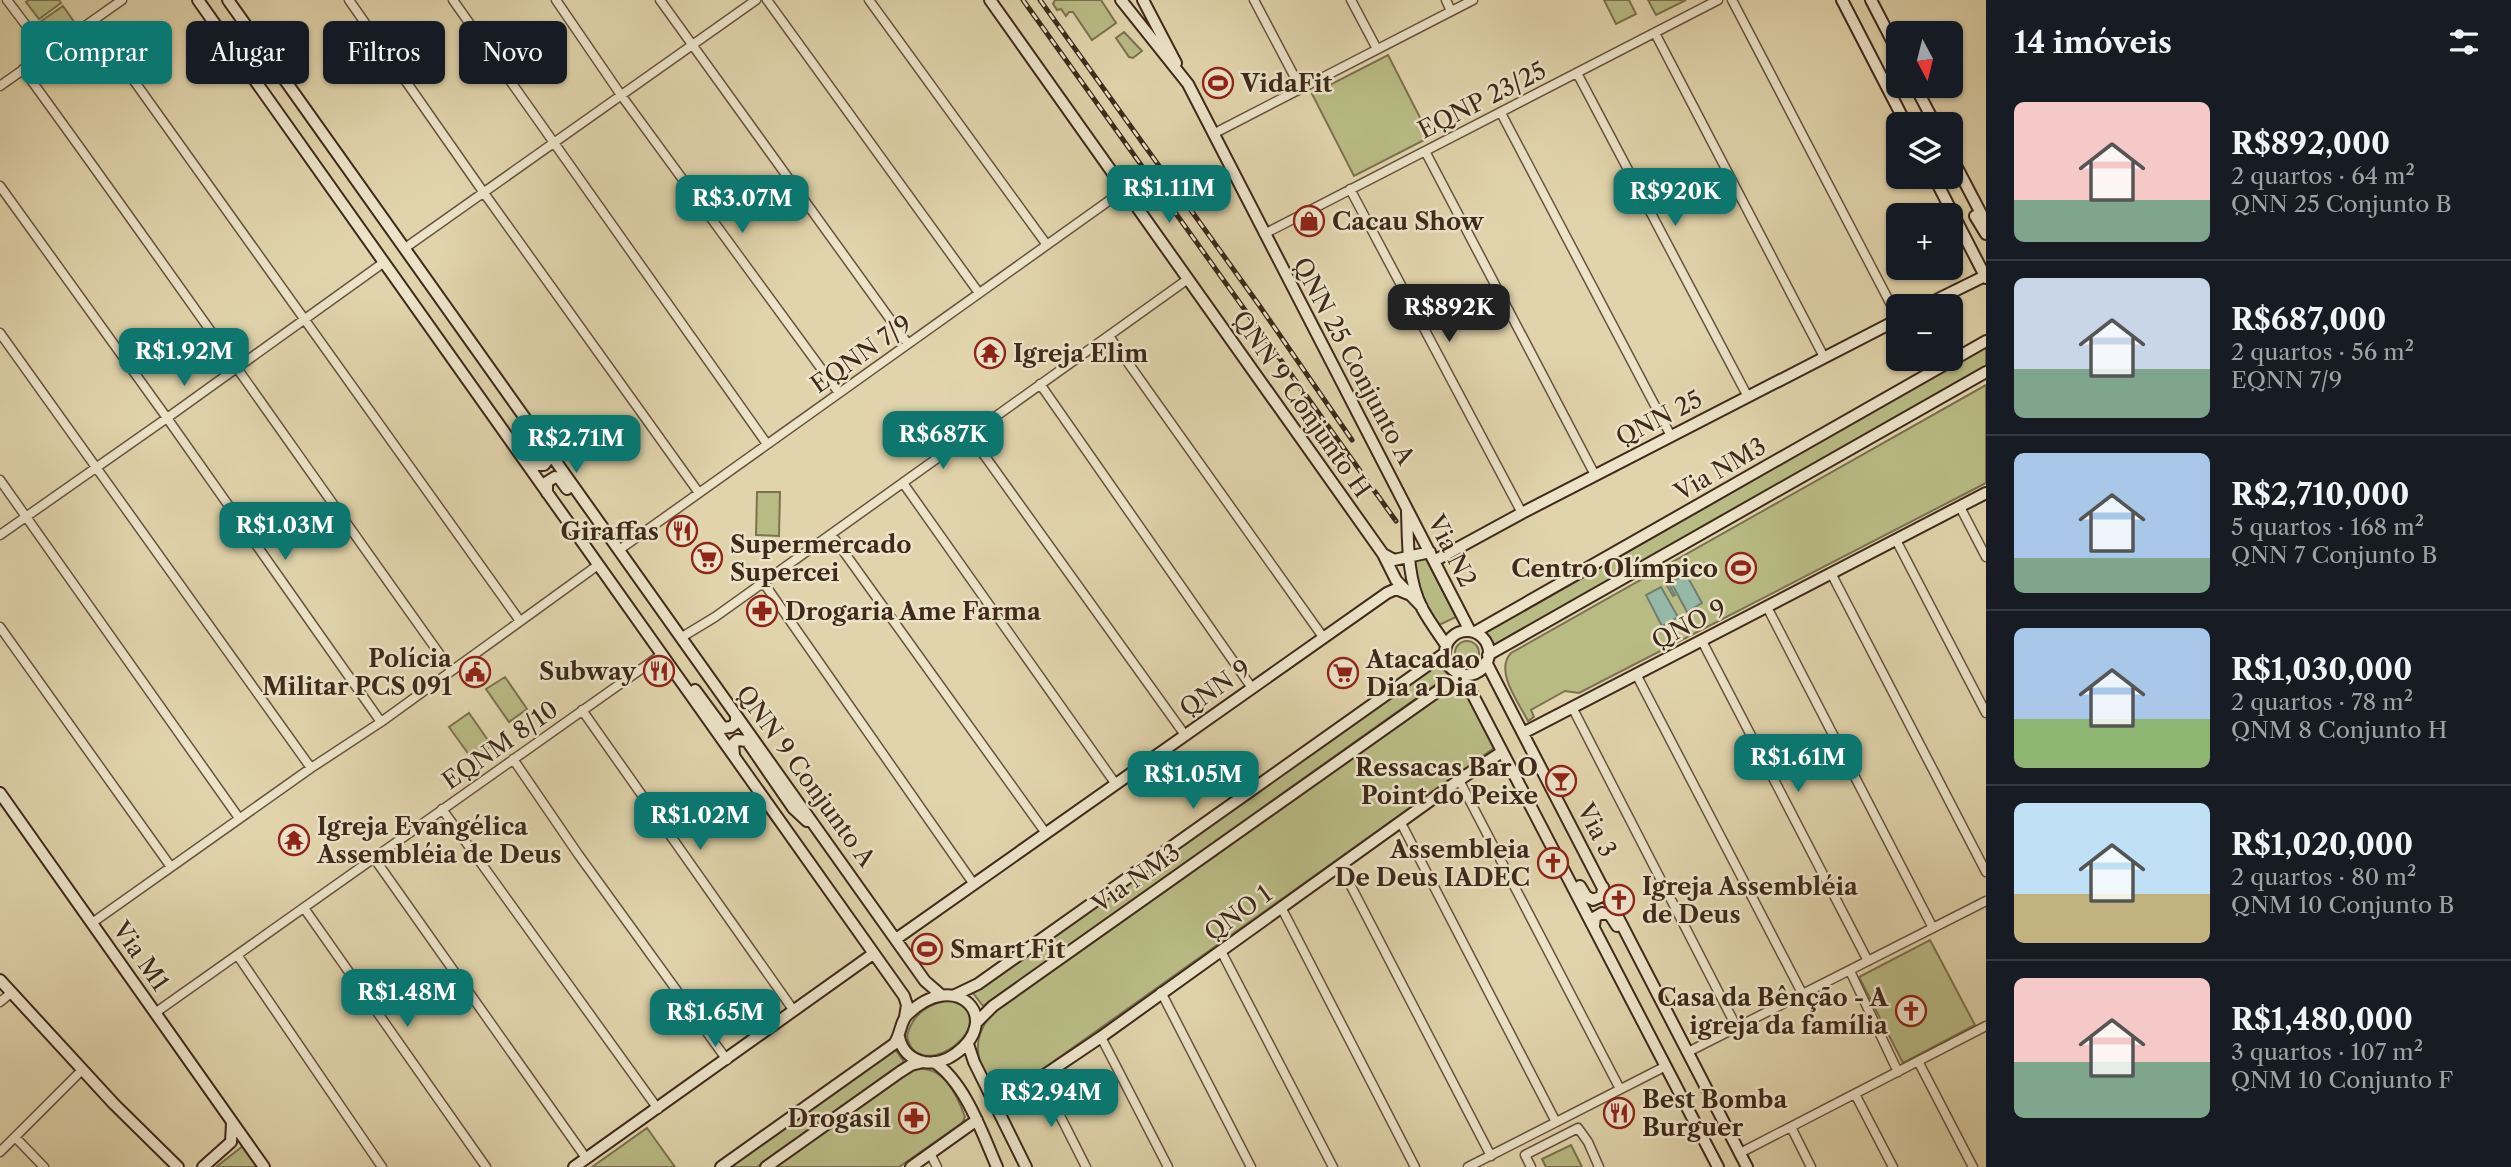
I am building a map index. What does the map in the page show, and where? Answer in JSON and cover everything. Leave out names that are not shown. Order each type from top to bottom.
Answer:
[{"type":"main road","points":[[198,0],[213,21]]},
{"type":"main road","points":[[204,0],[218,21]]},
{"type":"main road","points":[[228,0],[243,21]]},
{"type":"main road","name":"QNN 9 Conjunto H","points":[[990,0],[1383,554],[1396,580],[1422,607]]},
{"type":"main road","points":[[1121,0],[1188,84]]},
{"type":"main road","points":[[1143,0],[1264,234]]},
{"type":"main road","points":[[1842,0],[1886,86]]},
{"type":"main road","points":[[1871,0],[1886,29]]},
{"type":"main road","points":[[256,84],[904,996],[907,1005],[899,1037],[887,1050],[721,1167]]},
{"type":"main road","points":[[280,84],[299,110],[331,144]]},
{"type":"main road","points":[[288,84],[617,547]]},
{"type":"main road","points":[[1963,179],[1986,223]]},
{"type":"main road","points":[[1941,189],[1985,277],[1949,294]]},
{"type":"main road","points":[[1961,189],[1986,234]]},
{"type":"main road","name":"QNN 25 Conjunto A","points":[[1264,234],[1407,508]]},
{"type":"main road","name":"QNN 25","points":[[1434,557],[1886,326]]},
{"type":"main road","name":"Via NM3","points":[[1472,632],[1986,341]]},
{"type":"main road","name":"Via NM3","points":[[1487,659],[1986,372]]},
{"type":"main road","points":[[467,380],[496,411],[533,464],[544,465],[550,457],[548,450]]},
{"type":"main road","points":[[547,493],[548,480],[559,478],[592,523],[617,547]]},
{"type":"main road","name":"QNO 9","points":[[1523,733],[1986,493]]},
{"type":"main road","name":"Via N2","points":[[1407,508],[1409,555],[1416,592],[1445,649]]},
{"type":"main road","name":"Via N2","points":[[1407,508],[1472,632]]},
{"type":"main road","name":"QNN 9 Conjunto A","points":[[617,547],[925,981],[940,994]]},
{"type":"main road","points":[[1383,554],[1394,560],[1409,555],[1434,557]]},
{"type":"main road","name":"QNN 9","points":[[896,939],[1387,593],[1409,555]]},
{"type":"main road","points":[[1387,593],[1396,589],[1409,594]]},
{"type":"main road","points":[[1472,632],[1484,639],[1487,659],[1479,671],[1462,674],[1448,665],[1445,649],[1457,633],[1472,632]]},
{"type":"main road","points":[[651,641],[684,675],[723,728],[736,723],[736,715]]},
{"type":"main road","name":"Via NM3","points":[[955,995],[971,989],[1445,649]]},
{"type":"main road","name":"Via 3","points":[[1487,659],[1748,1167]]},
{"type":"main road","name":"Via NM3","points":[[976,1023],[993,1006],[1462,674]]},
{"type":"main road","name":"Via 3","points":[[1462,674],[1666,1066],[1715,1166]]},
{"type":"main road","points":[[736,761],[733,744],[737,740],[747,741],[793,808],[825,837]]},
{"type":"main road","name":"QNO 1","points":[[997,1107],[1101,1037],[1502,752]]},
{"type":"main road","name":"Via M1","points":[[0,793],[264,1167]]},
{"type":"main road","points":[[1533,810],[1556,838],[1586,896],[1593,901],[1599,899],[1603,887]]},
{"type":"main road","points":[[1594,926],[1593,920],[1597,915],[1610,915],[1652,982]]},
{"type":"main road","points":[[574,1167],[873,954]]},
{"type":"main road","points":[[0,980],[178,1167]]},
{"type":"main road","points":[[766,1167],[911,1065],[953,1056],[968,1044],[976,1023],[972,1005],[955,995],[940,994],[919,1005],[905,1017]]},
{"type":"main road","points":[[899,1037],[902,1048],[912,1058],[929,1062],[949,1074],[977,1120],[998,1167]]},
{"type":"main road","points":[[968,1044],[974,1062],[1026,1167]]},
{"type":"main road","points":[[911,1167],[977,1120]]},
{"type":"main road","points":[[203,1167],[231,1142],[232,1122]]},
{"type":"main road","points":[[1011,1167],[1016,1164],[1020,1155]]},
{"type":"street","points":[[7,0],[23,21]]},
{"type":"street","points":[[93,21],[122,0]]},
{"type":"street","points":[[349,0],[484,194],[699,493]]},
{"type":"street","points":[[453,0],[767,444]]},
{"type":"street","points":[[556,0],[621,94],[839,393]]},
{"type":"street","points":[[660,0],[908,344]]},
{"type":"street","points":[[405,248],[756,0]]},
{"type":"street","points":[[767,0],[979,293]]},
{"type":"street","points":[[869,0],[1047,245]]},
{"type":"street","points":[[1254,0],[1301,89]]},
{"type":"street","points":[[1351,0],[1377,50]]},
{"type":"street","points":[[1446,0],[1451,11]]},
{"type":"street","points":[[1213,134],[1473,0]]},
{"type":"street","name":"EQNP 23/25","points":[[1264,234],[1718,0]]},
{"type":"street","points":[[1732,0],[1886,295]]},
{"type":"street","points":[[1655,33],[1824,357]]},
{"type":"street","points":[[0,86],[21,70]]},
{"type":"street","points":[[1577,73],[1748,397]]},
{"type":"street","points":[[34,84],[172,274],[235,368],[451,670]]},
{"type":"street","points":[[136,84],[520,621]]},
{"type":"street","points":[[1501,113],[1671,436]]},
{"type":"street","points":[[1425,151],[1595,475]]},
{"type":"street","points":[[0,186],[381,722]]},
{"type":"street","points":[[1350,189],[1522,513]]},
{"type":"street","name":"EQNN 7/9","points":[[617,547],[699,493],[1124,190]]},
{"type":"street","points":[[0,535],[383,263]]},
{"type":"street","points":[[682,637],[763,583],[969,433],[1188,279]]},
{"type":"street","points":[[0,333],[311,768]]},
{"type":"street","points":[[1109,336],[1323,637]]},
{"type":"street","points":[[1040,384],[1252,688]]},
{"type":"street","points":[[969,433],[1185,735]]},
{"type":"street","points":[[0,480],[239,818]]},
{"type":"street","points":[[903,483],[1115,783]]},
{"type":"street","points":[[1960,507],[1986,557]]},
{"type":"street","points":[[831,534],[1045,832]]},
{"type":"street","points":[[1896,540],[1986,713]]},
{"type":"street","points":[[92,923],[239,818],[381,722],[598,565]]},
{"type":"street","points":[[1831,573],[1986,872]]},
{"type":"street","points":[[763,583],[973,883]]},
{"type":"street","points":[[1767,607],[1933,928]]},
{"type":"street","points":[[0,627],[171,867]]},
{"type":"street","points":[[1702,641],[1868,961]]},
{"type":"street","name":"EQNM 8/10","points":[[155,1013],[661,654]]},
{"type":"street","points":[[1636,674],[1802,995]]},
{"type":"street","points":[[1572,707],[1737,1028]]},
{"type":"street","points":[[582,710],[794,1011]]},
{"type":"street","points":[[513,759],[727,1060]]},
{"type":"street","points":[[1459,780],[1620,1089]]},
{"type":"street","points":[[443,809],[658,1109]]},
{"type":"street","points":[[1401,823],[1556,1122]]},
{"type":"street","points":[[374,858],[586,1158]]},
{"type":"street","points":[[1340,865],[1491,1156]]},
{"type":"street","points":[[1688,1052],[1986,901]]},
{"type":"street","points":[[1281,907],[1415,1167]]},
{"type":"street","points":[[304,908],[486,1167]]},
{"type":"street","points":[[1221,951],[1333,1167]]},
{"type":"street","points":[[237,956],[382,1167]]},
{"type":"street","points":[[1850,971],[1898,1072]]},
{"type":"street","points":[[1161,992],[1251,1167]]},
{"type":"street","points":[[0,1002],[11,993]]},
{"type":"street","points":[[1740,1153],[1986,1026]]},
{"type":"street","points":[[1101,1037],[1168,1167]]},
{"type":"street","points":[[1918,1061],[1973,1167]]},
{"type":"street","points":[[1468,1167],[1666,1066]]},
{"type":"street","points":[[0,1152],[83,1069]]},
{"type":"street","points":[[1041,1078],[1086,1167]]},
{"type":"street","points":[[1855,1094],[1893,1167]]},
{"type":"street","points":[[1791,1127],[1811,1167]]},
{"type":"street","points":[[1531,1167],[1525,1155],[1578,1128],[1588,1142],[1599,1167]]},
{"type":"street","points":[[15,1137],[44,1167]]},
{"type":"street","points":[[930,1153],[937,1167]]},
{"type":"green space","points":[[59,0],[61,3],[39,19],[26,2]]},
{"type":"green space","points":[[1055,0],[1101,0],[1116,23],[1092,40],[1073,12],[1066,16],[1061,9],[1057,10],[1053,4]]},
{"type":"green space","points":[[1604,0],[1629,0],[1636,14],[1616,24]]},
{"type":"green space","points":[[1648,0],[1686,0],[1656,15]]},
{"type":"green space","points":[[63,6],[74,21],[41,21]]},
{"type":"green space","points":[[1124,32],[1142,51],[1133,58],[1129,57],[1116,38]]},
{"type":"green space","points":[[1388,55],[1430,137],[1354,176],[1312,94]]},
{"type":"green space","points":[[1986,347],[1986,366],[1620,577],[1492,647],[1485,633],[1944,371],[1963,371],[1963,360]]},
{"type":"green space","name":"Centro Olímpico","points":[[1986,385],[1986,483],[1579,693],[1565,691],[1531,710],[1534,717],[1528,721],[1507,678],[1506,660],[1511,653]]},
{"type":"green space","points":[[757,492],[780,492],[779,536],[756,535]]},
{"type":"green space","points":[[1426,559],[1456,617],[1439,625],[1425,602],[1416,577],[1415,560]]},
{"type":"green space","points":[[1467,641],[1476,644],[1479,653],[1476,662],[1467,665],[1458,662],[1455,653],[1458,644]]},
{"type":"green space","points":[[1439,666],[1449,675],[983,1006],[973,993],[1432,668]]},
{"type":"green space","points":[[505,677],[527,709],[509,722],[486,689]]},
{"type":"green space","points":[[1449,688],[1459,688],[1467,693],[1494,748],[1012,1091],[994,1097],[980,1063],[978,1043],[985,1022],[994,1011]]},
{"type":"green space","points":[[469,713],[492,746],[472,759],[449,727]]},
{"type":"green space","points":[[1930,940],[1975,1025],[1903,1063],[1859,977]]},
{"type":"green space","points":[[951,1000],[966,1010],[970,1022],[965,1035],[954,1046],[941,1053],[926,1056],[914,1051],[907,1036],[913,1021],[929,1006]]},
{"type":"green space","points":[[895,1049],[904,1062],[757,1167],[730,1167]]},
{"type":"green space","points":[[926,1069],[942,1077],[953,1091],[965,1117],[962,1123],[899,1167],[775,1167],[911,1071]]},
{"type":"green space","points":[[647,1128],[675,1167],[592,1167]]},
{"type":"green space","points":[[1571,1145],[1582,1167],[1546,1167],[1542,1159]]},
{"type":"green space","points":[[243,1146],[258,1167],[216,1167]]},
{"type":"shaded area","points":[[1686,574],[1702,603],[1687,612],[1672,584],[1670,586],[1675,595],[1673,596],[1666,584]]},
{"type":"shaded area","points":[[1661,587],[1678,617],[1662,626],[1646,595]]},
{"type":"railway","points":[[1023,0],[1396,521]]},
{"type":"railway","points":[[1040,0],[1259,305],[1352,440]]},
{"type":"place","name":"VidaFit","points":[[1218,83]]},
{"type":"place","name":"Cacau Show","points":[[1309,221]]},
{"type":"place","name":"Igreja Elim","points":[[990,353]]},
{"type":"place","name":"Giraffas","points":[[682,531]]},
{"type":"place","name":"Supermercado Supercei","points":[[707,558]]},
{"type":"place","name":"Centro Olímpico","points":[[1741,568]]},
{"type":"place","name":"Drogaria Ame Farma","points":[[762,611]]},
{"type":"place","name":"Subway","points":[[659,671]]},
{"type":"place","name":"Polícia Militar PCS 091","points":[[475,672]]},
{"type":"place","name":"Atacadao Dia a Dia","points":[[1343,673]]},
{"type":"place","name":"Ressacas Bar O Point do Peixe","points":[[1561,781]]},
{"type":"place","name":"Igreja Evangélica Assembléia de Deus","points":[[294,840]]},
{"type":"place","name":"Assembleia De Deus IADEC","points":[[1553,863]]},
{"type":"place","name":"Igreja Assembléia de Deus","points":[[1619,900]]},
{"type":"place","name":"Smart Fit","points":[[927,949]]},
{"type":"place","name":"Casa da Bênção - A igreja da família","points":[[1911,1011]]},
{"type":"place","name":"Best Bomba Burguer","points":[[1619,1113]]},
{"type":"place","name":"Drogasil","points":[[914,1118]]}]
